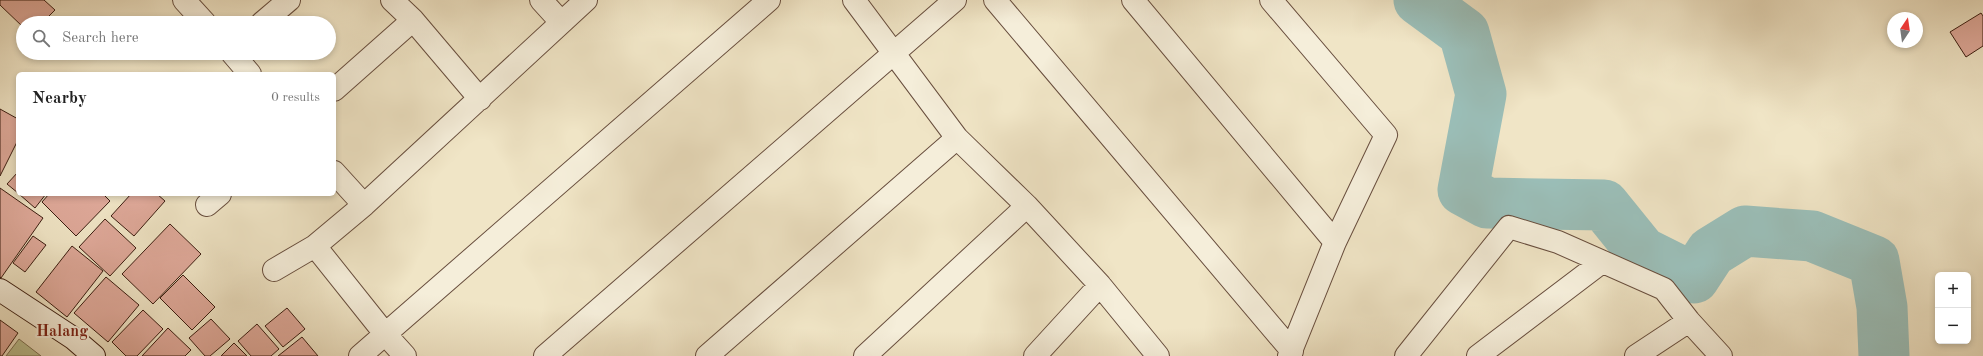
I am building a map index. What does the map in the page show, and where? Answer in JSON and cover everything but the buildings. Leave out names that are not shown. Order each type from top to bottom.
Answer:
[{"type":"street","points":[[184,0],[199,16]]},
{"type":"street","points":[[270,16],[289,0]]},
{"type":"street","points":[[392,0],[413,20],[480,99]]},
{"type":"street","points":[[541,0],[561,22]]},
{"type":"street","points":[[274,270],[315,246],[364,205],[586,0]]},
{"type":"street","points":[[360,356],[386,335],[769,0]]},
{"type":"street","points":[[854,0],[957,138],[1027,206],[1100,285],[1158,356]]},
{"type":"street","points":[[545,356],[955,0]]},
{"type":"street","points":[[995,0],[1291,353],[1334,242],[1386,135],[1271,0]]},
{"type":"street","points":[[1133,0],[1334,242]]},
{"type":"street","points":[[336,88],[413,20]]},
{"type":"street","points":[[238,60],[248,72]]},
{"type":"street","points":[[707,356],[957,138]]},
{"type":"street","points":[[336,174],[364,205]]},
{"type":"street","points":[[864,356],[1027,206]]},
{"type":"street","points":[[1406,356],[1509,227],[1558,242],[1664,289],[1689,321],[1721,356]]},
{"type":"street","points":[[315,246],[386,335],[405,356]]},
{"type":"street","points":[[1478,356],[1602,262]]},
{"type":"street","points":[[1035,356],[1100,285]]},
{"type":"street","points":[[0,290],[73,338],[94,356]]},
{"type":"street","points":[[1636,356],[1689,321]]},
{"type":"green space","points":[[19,339],[41,356],[6,356]]},
{"type":"waterway","points":[[1419,0],[1464,33],[1481,94],[1463,190],[1487,203],[1604,205],[1642,252],[1694,278],[1711,252],[1745,231],[1812,236],[1874,261],[1882,307],[1884,356]]},
{"type":"district","name":"Halang","points":[[62,330]]}]
